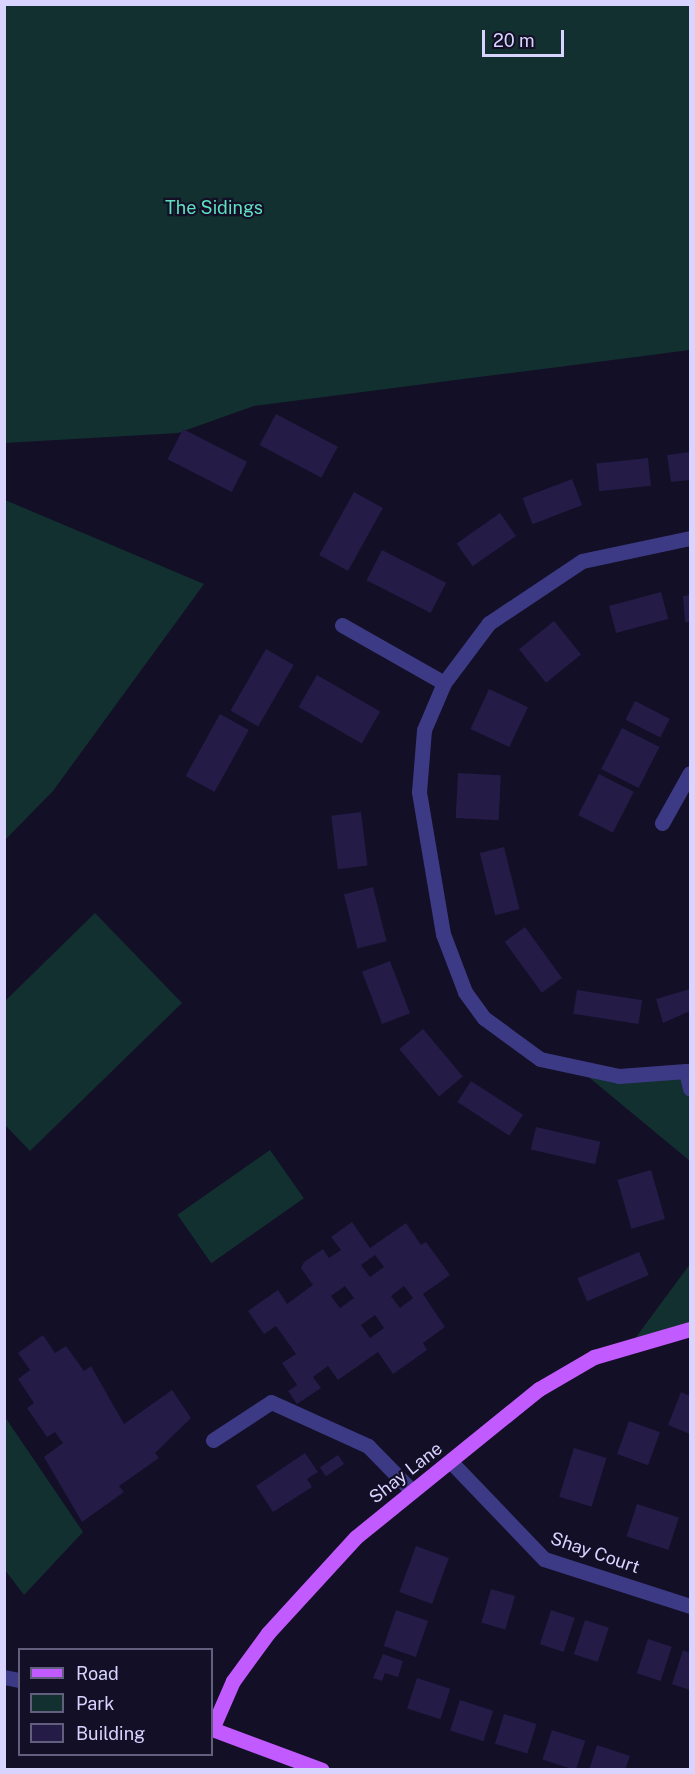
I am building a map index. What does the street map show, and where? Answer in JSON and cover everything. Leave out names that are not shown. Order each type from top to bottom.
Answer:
[{"type":"main road","name":"Shay Lane","points":[[213,1727],[233,1681],[292,1601],[412,1491],[452,1463],[539,1389],[594,1357],[690,1329]]},
{"type":"main road","points":[[213,1729],[322,1770]]},
{"type":"street","points":[[690,538],[617,550],[550,578],[489,624],[444,683],[424,730],[421,826],[443,934],[465,992],[502,1035],[540,1059],[619,1076],[688,1070],[690,1089]]},
{"type":"street","points":[[342,625],[444,683]]},
{"type":"street","points":[[662,823],[690,773]]},
{"type":"street","points":[[213,1440],[271,1402],[368,1446],[412,1491]]},
{"type":"street","name":"Shay Court","points":[[452,1463],[544,1559],[690,1606]]},
{"type":"green space","name":"The Sidings","points":[[5,5],[690,5],[690,350],[254,406],[178,433],[5,443]]},
{"type":"green space","points":[[5,500],[204,584],[53,791],[5,840]]},
{"type":"green space","points":[[95,913],[182,1003],[30,1151],[5,1125],[5,1001]]},
{"type":"green space","points":[[580,1070],[690,1070],[690,1161]]},
{"type":"green space","points":[[270,1150],[304,1198],[211,1263],[177,1215]]},
{"type":"green space","points":[[690,1264],[690,1329],[631,1344]]},
{"type":"green space","points":[[5,1417],[83,1532],[24,1595],[5,1570]]},
{"type":"building","points":[[276,414],[338,447],[321,478],[260,445]]},
{"type":"building","points":[[183,429],[247,462],[232,492],[168,459]]},
{"type":"building","points":[[690,452],[690,480],[671,482],[667,455]]},
{"type":"building","points":[[648,458],[651,486],[599,491],[596,463]]},
{"type":"building","points":[[572,479],[582,505],[533,524],[523,498]]},
{"type":"building","points":[[354,492],[383,508],[348,571],[319,555]]},
{"type":"building","points":[[500,513],[516,536],[473,566],[457,543]]},
{"type":"building","points":[[382,550],[446,583],[431,613],[367,580]]},
{"type":"building","points":[[661,592],[668,619],[616,633],[609,606]]},
{"type":"building","points":[[690,595],[690,622],[685,622],[683,596]]},
{"type":"building","points":[[554,621],[581,654],[546,683],[519,649]]},
{"type":"building","points":[[266,649],[294,665],[258,726],[230,710]]},
{"type":"building","points":[[317,675],[380,712],[362,744],[298,707]]},
{"type":"building","points":[[489,689],[528,707],[509,747],[470,729]]},
{"type":"building","points":[[635,701],[670,719],[660,737],[625,720]]},
{"type":"building","points":[[220,714],[249,730],[214,792],[186,776]]},
{"type":"building","points":[[622,728],[659,747],[639,788],[601,769]]},
{"type":"building","points":[[458,773],[501,775],[499,820],[456,818]]},
{"type":"building","points":[[599,774],[634,792],[613,833],[578,815]]},
{"type":"building","points":[[361,812],[368,866],[338,869],[331,816]]},
{"type":"building","points":[[504,847],[519,909],[495,915],[480,853]]},
{"type":"building","points":[[373,887],[387,941],[357,949],[344,894]]},
{"type":"building","points":[[525,927],[562,978],[542,993],[505,942]]},
{"type":"building","points":[[390,961],[410,1013],[382,1024],[362,972]]},
{"type":"building","points":[[690,989],[690,1011],[663,1023],[656,999]]},
{"type":"building","points":[[577,990],[642,1000],[638,1024],[573,1014]]},
{"type":"building","points":[[423,1029],[463,1076],[439,1096],[399,1049]]},
{"type":"building","points":[[471,1081],[523,1115],[509,1136],[457,1102]]},
{"type":"building","points":[[536,1127],[600,1142],[595,1164],[531,1149]]},
{"type":"building","points":[[651,1170],[665,1219],[631,1229],[617,1180]]},
{"type":"building","points":[[352,1222],[370,1248],[406,1223],[421,1245],[426,1242],[450,1275],[423,1294],[445,1327],[423,1343],[427,1350],[393,1374],[378,1352],[338,1380],[328,1366],[313,1377],[321,1388],[297,1404],[288,1391],[297,1385],[282,1363],[296,1354],[276,1326],[264,1334],[248,1311],[278,1290],[287,1304],[313,1285],[301,1268],[304,1262],[323,1249],[329,1258],[341,1250],[331,1237]],"holes":[[[375,1255],[384,1267],[370,1277],[361,1265]],[[345,1286],[354,1298],[340,1308],[331,1296]],[[404,1286],[413,1298],[400,1308],[391,1296]],[[375,1315],[384,1328],[370,1338],[361,1325]]]},
{"type":"building","points":[[639,1252],[649,1275],[587,1301],[577,1278]]},
{"type":"building","points":[[43,1335],[55,1353],[66,1346],[84,1371],[91,1366],[124,1424],[172,1390],[191,1418],[155,1453],[159,1458],[119,1486],[124,1492],[82,1522],[44,1457],[63,1443],[55,1432],[47,1437],[27,1408],[34,1403],[18,1379],[30,1370],[18,1353]]},
{"type":"building","points":[[681,1392],[690,1396],[690,1434],[668,1425]]},
{"type":"building","points":[[629,1421],[660,1432],[648,1465],[617,1454]]},
{"type":"building","points":[[574,1448],[607,1458],[592,1507],[559,1497]]},
{"type":"building","points":[[305,1453],[318,1472],[307,1479],[312,1487],[273,1512],[256,1486]]},
{"type":"building","points":[[338,1455],[344,1464],[326,1476],[320,1467]]},
{"type":"building","points":[[637,1504],[679,1518],[668,1550],[626,1536]]},
{"type":"building","points":[[416,1546],[449,1558],[432,1604],[399,1592]]},
{"type":"building","points":[[491,1589],[515,1596],[505,1630],[481,1623]]},
{"type":"building","points":[[396,1610],[428,1621],[416,1657],[384,1646]]},
{"type":"building","points":[[551,1610],[575,1618],[564,1652],[540,1644]]},
{"type":"building","points":[[585,1620],[609,1628],[598,1662],[574,1654]]},
{"type":"building","points":[[648,1639],[672,1647],[661,1681],[637,1673]]},
{"type":"building","points":[[683,1650],[690,1653],[690,1690],[672,1684]]},
{"type":"building","points":[[383,1654],[403,1661],[398,1677],[385,1673],[382,1681],[373,1678]]},
{"type":"building","points":[[417,1678],[450,1689],[440,1719],[407,1708]]},
{"type":"building","points":[[460,1700],[493,1711],[483,1741],[450,1730]]},
{"type":"building","points":[[504,1714],[537,1724],[527,1754],[495,1744]]},
{"type":"building","points":[[552,1730],[585,1741],[576,1770],[542,1759]]},
{"type":"building","points":[[597,1745],[630,1756],[625,1770],[589,1770]]}]
